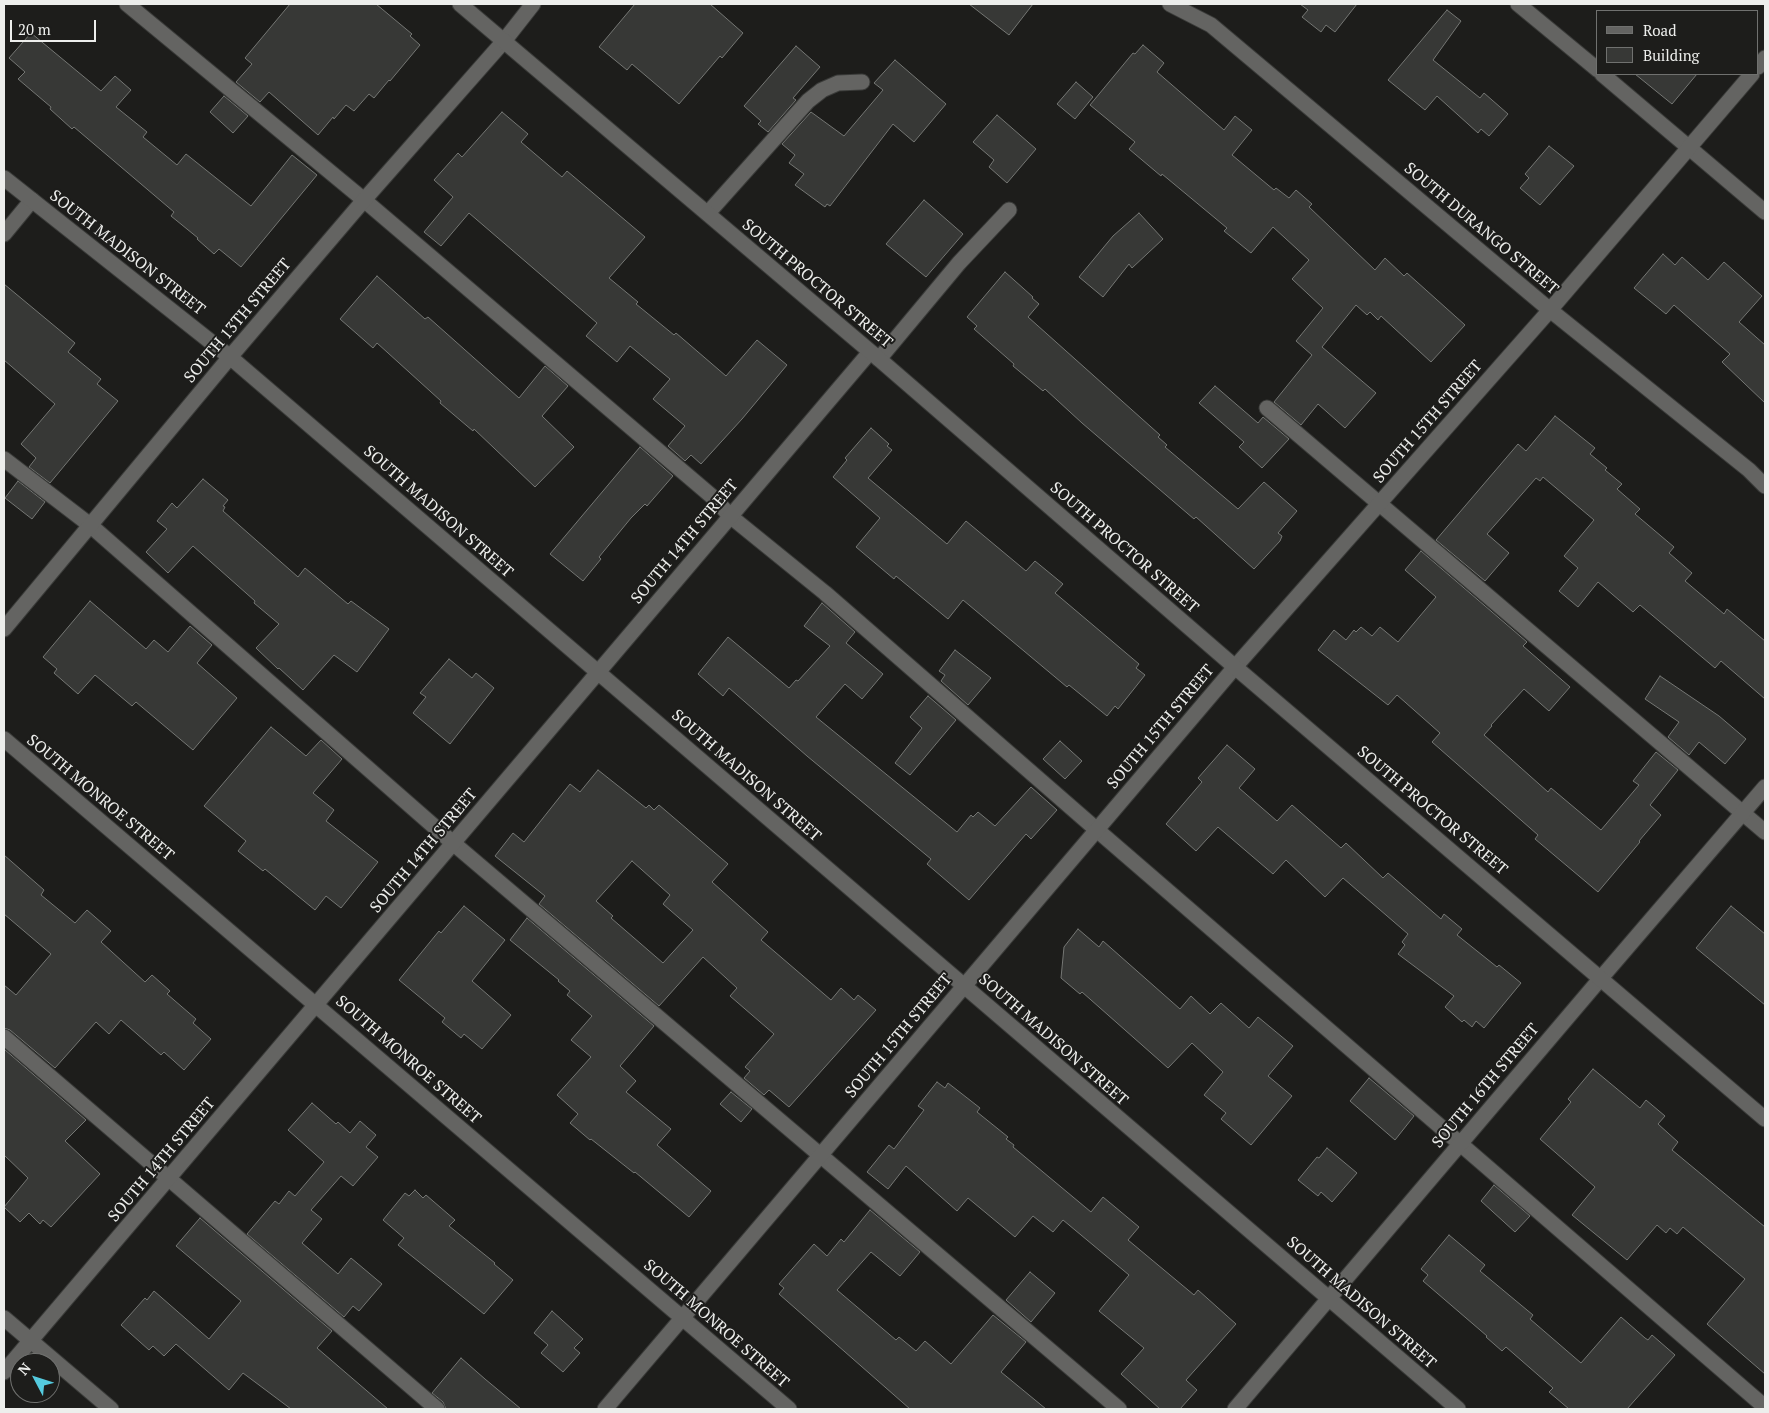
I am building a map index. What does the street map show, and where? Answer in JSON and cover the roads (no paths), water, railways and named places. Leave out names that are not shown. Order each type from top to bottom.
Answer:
[{"type":"street","points":[[127,4],[364,200],[715,499],[730,516],[825,593],[1765,1407]]},
{"type":"street","name":"SOUTH PROCTOR STREET","points":[[460,4],[708,213],[1235,667],[1765,1119]]},
{"type":"street","name":"SOUTH 13TH STREET","points":[[4,629],[230,357],[364,200],[504,41],[533,4]]},
{"type":"street","name":"SOUTH DURANGO STREET","points":[[1170,4],[1211,25],[1550,310],[1750,470],[1765,486]]},
{"type":"street","points":[[1518,4],[1596,68]]},
{"type":"street","points":[[1603,75],[1765,212]]},
{"type":"street","name":"SOUTH 15TH STREET","points":[[605,1409],[1235,667],[1550,310],[1751,75]]},
{"type":"street","points":[[708,213],[808,101],[822,90],[838,83],[862,82]]},
{"type":"street","name":"SOUTH MADISON STREET","points":[[4,178],[230,357],[1458,1409]]},
{"type":"street","points":[[4,234],[32,200]]},
{"type":"street","name":"SOUTH 14TH STREET","points":[[4,1372],[730,516],[874,355],[1009,210]]},
{"type":"street","points":[[1267,408],[1765,832]]},
{"type":"street","points":[[4,459],[90,525],[453,844],[1119,1409]]},
{"type":"street","name":"SOUTH MONROE STREET","points":[[4,739],[789,1409]]},
{"type":"street","name":"SOUTH 16TH STREET","points":[[1235,1409],[1765,787]]},
{"type":"street","points":[[4,1038],[437,1409]]},
{"type":"street","points":[[4,1318],[111,1409]]}]
